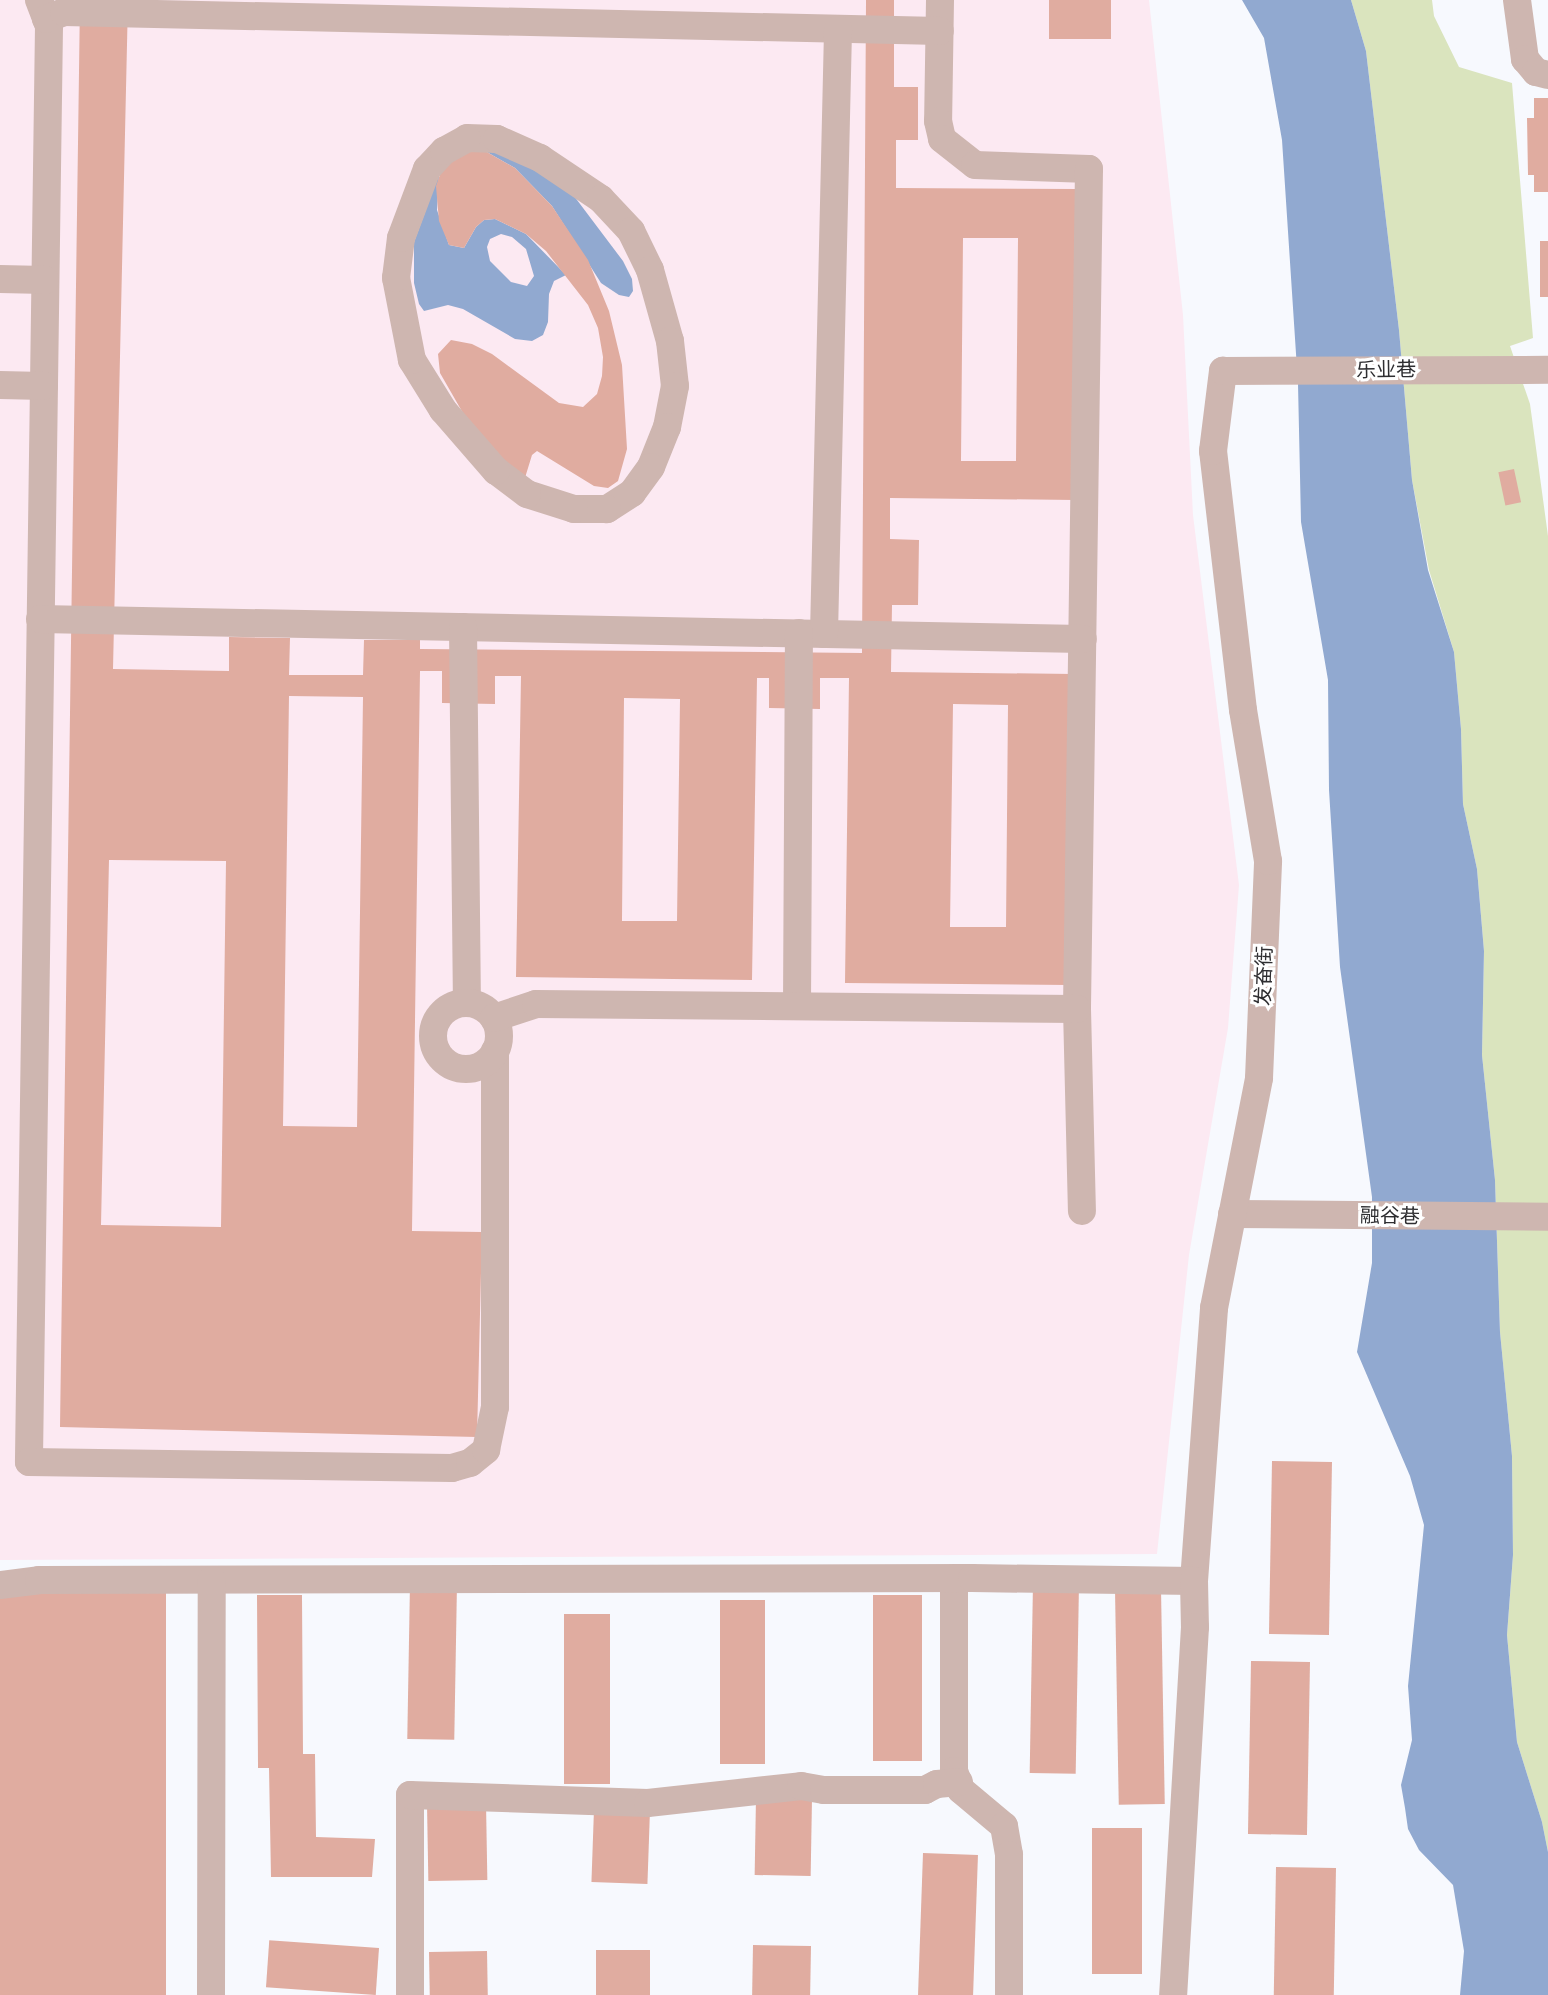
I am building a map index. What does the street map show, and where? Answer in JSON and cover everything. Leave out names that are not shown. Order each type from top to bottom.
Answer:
[{"type":"street","points":[[940,0],[938,121],[942,139],[975,165],[1089,169],[1077,1009],[1082,1211]]},
{"type":"street","points":[[1517,0],[1525,59],[1536,72],[1548,75]]},
{"type":"street","points":[[495,1051],[479,1066],[468,1069],[457,1067],[439,1055],[433,1035],[440,1016],[447,1008],[467,1002],[486,1010],[494,1018],[498,1029],[495,1051],[495,1407],[486,1450],[470,1463],[452,1468],[29,1462],[49,26],[43,9],[64,12],[328,9],[664,13],[838,29],[940,31]]},
{"type":"street","points":[[797,1006],[838,29]]},
{"type":"street","points":[[467,138],[497,139],[540,158],[601,199],[631,231],[650,270],[670,341],[675,386],[667,427],[651,467],[632,493],[607,509],[574,509],[527,494],[496,471],[443,410],[412,360],[396,278],[401,238],[427,169],[444,151],[467,138]]},
{"type":"street","points":[[0,279],[45,280]]},
{"type":"street","name":"乐业巷","points":[[1223,371],[1548,370]]},
{"type":"street","name":"发奋街","points":[[1173,1995],[1195,1627],[1194,1581],[1214,1308],[1259,1078],[1268,861],[1243,710],[1213,451],[1223,371]]},
{"type":"street","points":[[0,385],[44,386]]},
{"type":"street","points":[[40,619],[1083,639]]},
{"type":"street","points":[[463,627],[467,1002]]},
{"type":"street","points":[[494,1018],[536,1004],[1077,1009]]},
{"type":"street","name":"融谷巷","points":[[1232,1214],[1548,1217]]},
{"type":"street","points":[[0,1585],[39,1580],[954,1578],[1194,1581]]},
{"type":"street","points":[[954,1578],[954,1771],[972,1801],[1004,1826],[1009,1855],[1009,1995]]},
{"type":"street","points":[[211,1995],[212,1580]]},
{"type":"street","points":[[410,1995],[410,1795],[648,1803],[801,1786],[824,1790],[925,1790],[937,1784],[959,1782]]},
{"type":"shaded area","points":[[0,0],[1149,0],[1183,315],[1193,515],[1239,885],[1228,1028],[1189,1255],[1157,1554],[0,1560]]},
{"type":"green space","points":[[1351,0],[1432,0],[1434,16],[1459,67],[1512,83],[1533,338],[1510,346],[1530,404],[1548,536],[1548,1852],[1517,1742],[1507,1635],[1513,1555],[1512,1456],[1500,1332],[1495,1180],[1482,1055],[1484,951],[1477,869],[1463,804],[1461,729],[1454,652],[1429,570],[1412,480],[1399,330],[1366,51]]},
{"type":"water","points":[[1242,0],[1351,0],[1366,51],[1399,330],[1412,480],[1428,570],[1454,652],[1461,729],[1463,804],[1477,869],[1484,951],[1482,1055],[1495,1180],[1500,1332],[1512,1456],[1513,1555],[1507,1635],[1517,1742],[1548,1852],[1548,1995],[1460,1995],[1464,1951],[1453,1885],[1419,1850],[1408,1829],[1401,1785],[1412,1740],[1408,1686],[1424,1525],[1410,1476],[1357,1352],[1372,1263],[1372,1197],[1340,967],[1329,790],[1328,680],[1301,522],[1298,384],[1282,140],[1264,38]]},
{"type":"water","points":[[485,151],[520,157],[571,192],[623,261],[632,279],[633,291],[629,297],[619,295],[601,283],[552,206],[515,168]]},
{"type":"water","points":[[439,174],[437,210],[449,245],[464,248],[476,227],[484,220],[495,219],[526,234],[566,275],[554,281],[549,294],[548,322],[543,335],[532,341],[515,339],[463,309],[448,305],[424,311],[414,283],[414,242]],"holes":[[[501,234],[512,237],[526,249],[534,276],[527,286],[511,282],[490,261],[487,247],[490,239]]]},
{"type":"building","points":[[80,0],[128,0],[113,669],[229,671],[229,637],[290,638],[289,675],[363,675],[364,640],[420,640],[420,649],[862,653],[866,0],[894,0],[894,87],[918,87],[918,140],[896,140],[896,188],[1079,189],[1075,500],[890,498],[890,539],[919,540],[918,605],[892,605],[891,672],[1073,674],[1069,985],[845,983],[849,678],[820,678],[820,709],[769,708],[769,678],[757,678],[752,980],[516,977],[521,676],[495,676],[495,704],[442,703],[442,671],[420,671],[412,1231],[482,1232],[477,1437],[60,1427]],"holes":[[[963,238],[1018,238],[1016,461],[961,461]],[[289,696],[363,697],[357,1127],[283,1126]],[[624,698],[680,699],[677,921],[622,921]],[[953,704],[1008,705],[1006,927],[950,927]],[[109,860],[226,861],[221,1227],[101,1225]]]},
{"type":"building","points":[[1049,0],[1111,0],[1111,39],[1049,39]]},
{"type":"building","points":[[1534,98],[1548,98],[1548,192],[1534,192],[1534,175],[1528,175],[1527,118],[1534,118]]},
{"type":"building","points":[[467,151],[485,151],[515,168],[552,206],[588,260],[609,311],[622,365],[627,449],[618,481],[608,488],[594,486],[537,451],[532,455],[524,481],[475,434],[440,373],[438,354],[451,340],[472,344],[492,354],[559,403],[583,407],[597,394],[602,376],[603,357],[598,328],[588,305],[546,251],[526,234],[495,219],[484,220],[476,227],[464,248],[449,245],[439,221],[436,186],[443,166]]},
{"type":"building","points":[[1540,241],[1548,241],[1548,297],[1540,297]]},
{"type":"building","points":[[1514,469],[1521,502],[1505,506],[1498,472]]},
{"type":"building","points":[[1272,1461],[1332,1462],[1329,1635],[1269,1634]]},
{"type":"building","points":[[410,1583],[457,1584],[454,1740],[407,1739]]},
{"type":"building","points":[[1033,1583],[1079,1584],[1076,1774],[1030,1773]]},
{"type":"building","points":[[1161,1589],[1165,1804],[1119,1805],[1115,1590]]},
{"type":"building","points":[[0,1591],[166,1591],[166,1995],[0,1995]]},
{"type":"building","points":[[257,1595],[302,1595],[303,1754],[315,1754],[316,1837],[375,1839],[372,1877],[271,1877],[269,1768],[258,1768]]},
{"type":"building","points":[[873,1595],[922,1595],[922,1761],[873,1761]]},
{"type":"building","points":[[720,1600],[765,1600],[765,1764],[720,1764]]},
{"type":"building","points":[[564,1614],[610,1614],[610,1784],[564,1784]]},
{"type":"building","points":[[1251,1661],[1310,1662],[1307,1835],[1248,1834]]},
{"type":"building","points":[[756,1798],[812,1799],[811,1876],[755,1875]]},
{"type":"building","points":[[486,1803],[487,1880],[428,1881],[427,1804]]},
{"type":"building","points":[[594,1809],[650,1811],[647,1884],[591,1882]]},
{"type":"building","points":[[1092,1828],[1142,1828],[1142,1974],[1092,1974]]},
{"type":"building","points":[[923,1853],[978,1855],[973,1995],[918,1995]]},
{"type":"building","points":[[1276,1867],[1336,1868],[1334,1995],[1274,1995]]},
{"type":"building","points":[[269,1940],[379,1948],[376,1995],[266,1987]]},
{"type":"building","points":[[753,1945],[811,1946],[810,1995],[752,1995]]},
{"type":"building","points":[[596,1950],[650,1950],[650,1995],[596,1995]]},
{"type":"building","points":[[487,1951],[488,1995],[430,1995],[429,1952]]}]
